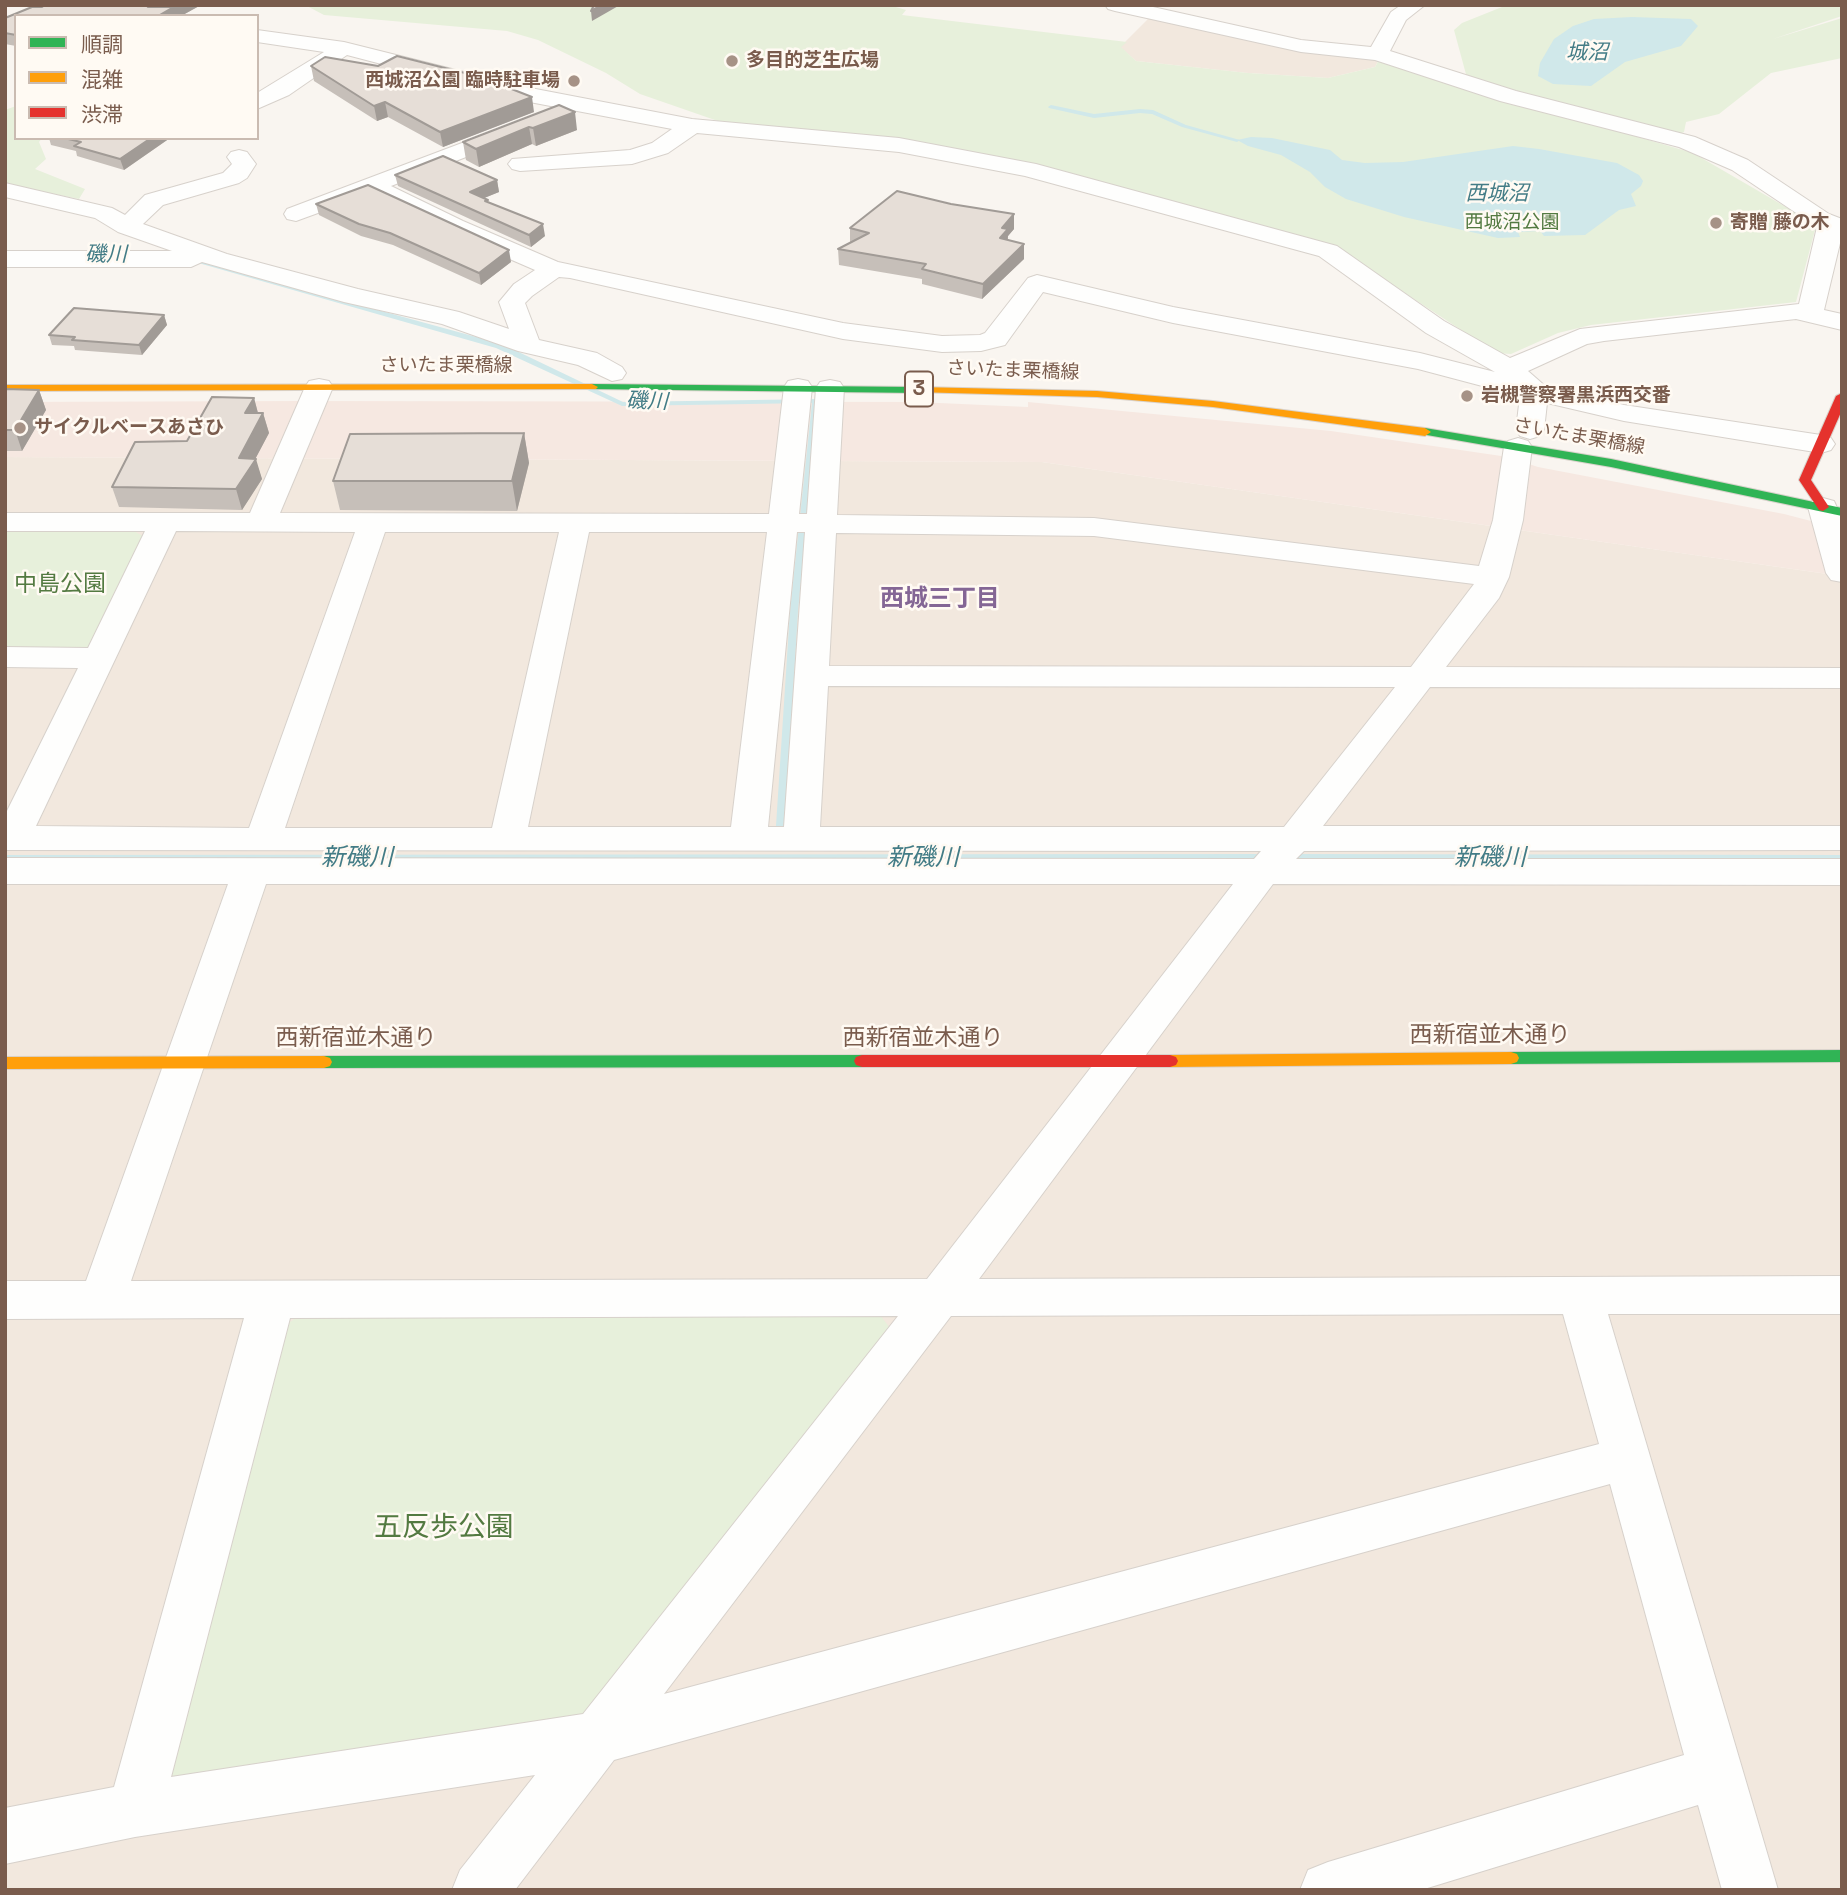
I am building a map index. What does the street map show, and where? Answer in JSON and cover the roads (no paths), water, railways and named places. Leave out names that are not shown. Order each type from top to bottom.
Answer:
[{"type":"main road","name":"さいたま栗橋線","points":[[395,371],[876,374],[1098,381],[1212,390],[1448,419]]},
{"type":"main road","name":"さいたま栗橋線","points":[[5,388],[797,387],[993,390],[1213,404],[1527,435],[1719,484],[1831,502]]},
{"type":"main road","points":[[1799,479],[1821,444],[1842,396]]},
{"type":"main road","points":[[1799,479],[1831,502]]},
{"type":"main road","points":[[1799,479],[1831,502]]},
{"type":"main road","name":"西新宿並木通り","points":[[5,1063],[1117,1061],[1842,1056]]},
{"type":"street","points":[[1115,5],[1301,46],[1378,54],[1508,96],[1687,142],[1740,165],[1839,227],[1810,314]]},
{"type":"street","points":[[1378,54],[1398,16],[1415,5]]},
{"type":"street","points":[[259,36],[344,48],[519,93],[692,126],[899,145],[1028,169],[1328,251],[1435,327],[1509,369],[1534,391]]},
{"type":"street","points":[[259,101],[281,90],[344,48]]},
{"type":"street","points":[[296,214],[579,105]]},
{"type":"street","points":[[520,164],[632,157],[660,148],[692,126]]},
{"type":"street","points":[[127,227],[154,200],[231,178],[239,173],[244,164],[239,157]]},
{"type":"street","points":[[371,185],[454,226],[554,269],[590,274],[823,328],[942,344],[981,343],[995,339],[1037,284],[1172,315],[1420,361],[1624,413],[1821,444]]},
{"type":"street","points":[[5,190],[103,213],[127,227],[218,259],[353,296],[450,317],[528,345],[587,359],[612,373]]},
{"type":"street","points":[[5,259],[218,259]]},
{"type":"street","points":[[528,345],[512,302],[523,290],[554,269]]},
{"type":"street","points":[[1509,369],[1580,337],[1782,312],[1810,314],[1842,322]]},
{"type":"street","points":[[261,522],[319,387]]},
{"type":"street","points":[[748,840],[797,387]]},
{"type":"street","points":[[801,840],[830,388]]},
{"type":"street","points":[[480,1890],[940,1296],[1262,873],[1295,838],[1488,591],[1508,520],[1534,391]]},
{"type":"street","points":[[1831,502],[1842,573]]},
{"type":"street","points":[[5,522],[821,523],[1094,527],[1493,576]]},
{"type":"street","points":[[165,522],[8,849],[257,856],[1262,873],[1842,872]]},
{"type":"street","points":[[102,1300],[373,523]]},
{"type":"street","points":[[507,840],[576,523]]},
{"type":"street","points":[[5,657],[100,658]]},
{"type":"street","points":[[811,676],[1842,678]]},
{"type":"street","points":[[257,856],[507,840],[1842,838]]},
{"type":"street","points":[[1580,1295],[1750,1890]]},
{"type":"street","points":[[5,1300],[1842,1295]]},
{"type":"street","points":[[135,1810],[272,1299]]},
{"type":"street","points":[[5,1836],[135,1810],[595,1739],[1626,1458]]},
{"type":"street","points":[[1328,1890],[1717,1772]]},
{"type":"water","name":"城沼","points":[[1594,19],[1691,19],[1698,26],[1681,46],[1625,62],[1591,86],[1553,84],[1538,76],[1540,63],[1554,39],[1573,26]]},
{"type":"water","name":"西城沼","points":[[1251,137],[1272,138],[1330,150],[1342,160],[1365,163],[1403,162],[1513,146],[1617,163],[1639,175],[1643,181],[1631,194],[1636,206],[1619,210],[1585,235],[1544,236],[1540,231],[1518,232],[1520,237],[1498,238],[1404,217],[1346,199],[1325,187],[1310,172],[1281,155],[1248,146],[1237,140]]},
{"type":"waterway","points":[[1051,107],[1094,116],[1153,112],[1184,126],[1237,140]]},
{"type":"waterway","name":"磯川","points":[[190,259],[499,346],[622,404],[816,401],[794,611],[780,841]]},
{"type":"waterway","name":"新磯川","points":[[5,858],[1269,857]]},
{"type":"waterway","name":"新磯川","points":[[1286,857],[1842,858]]},
{"type":"place","name":"多目的芝生広場","points":[[732,61]]},
{"type":"place","name":"西城沼公園 臨時駐車場","points":[[574,81]]},
{"type":"place","name":"寄贈 藤の木","points":[[1716,223]]},
{"type":"place","name":"岩槻警察署黒浜西交番","points":[[1467,396]]},
{"type":"place","name":"サイクルベースあさひ","points":[[20,428]]},
{"type":"district","name":"西城三丁目","points":[[940,599]]},
{"type":"park label","name":"西城沼公園","points":[[1512,223]]},
{"type":"park label","name":"中島公園","points":[[60,585]]},
{"type":"park label","name":"五反歩公園","points":[[444,1528]]}]
